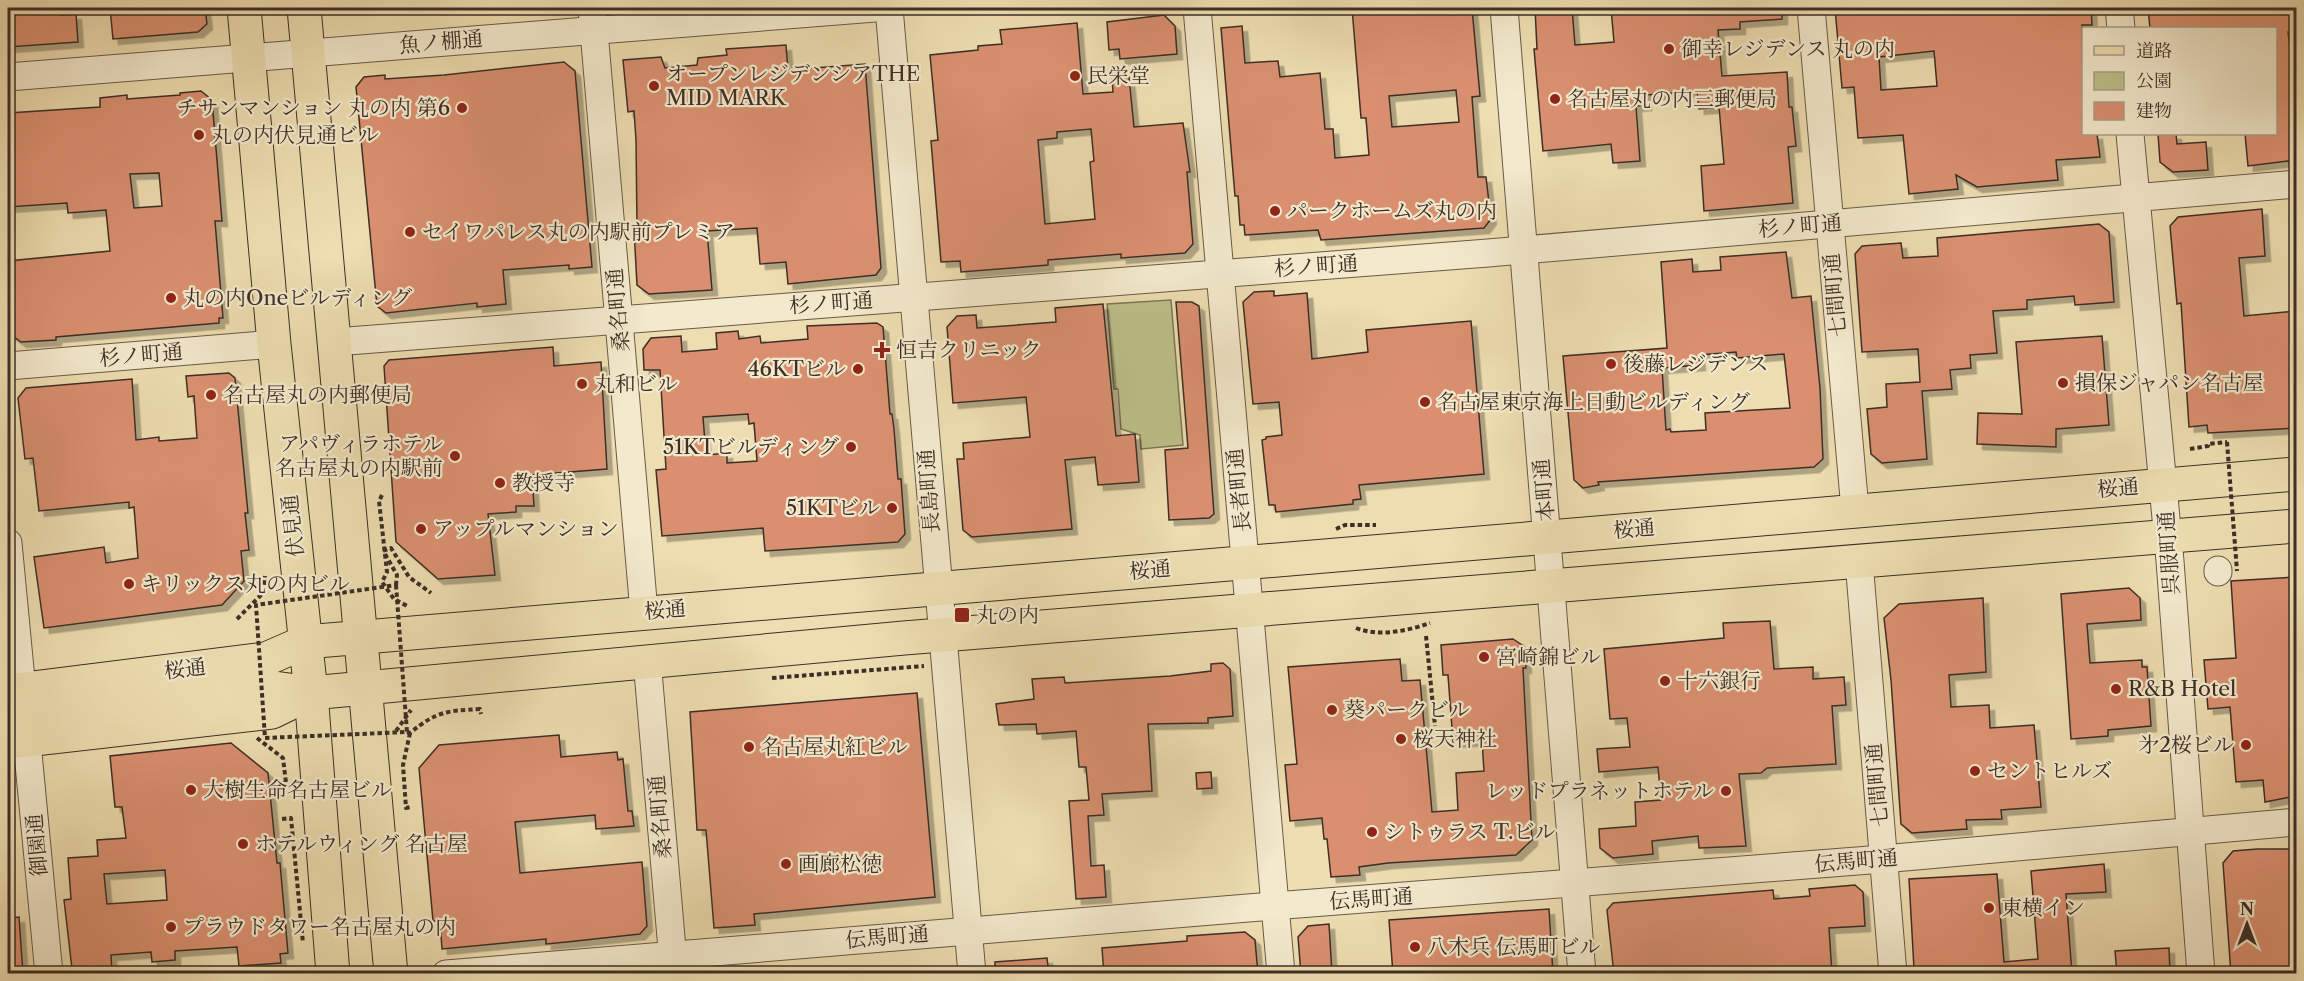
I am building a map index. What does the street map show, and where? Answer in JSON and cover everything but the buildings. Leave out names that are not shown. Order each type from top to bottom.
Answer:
[{"type":"main road","name":"伏見通","points":[[244,8],[274,344],[311,693],[333,974]]},
{"type":"main road","points":[[304,8],[391,974]]},
{"type":"main road","name":"桜通","points":[[15,704],[266,659],[305,642],[2296,474]]},
{"type":"main road","name":"桜通","points":[[15,704],[267,687],[311,693],[647,660],[941,635],[2296,526]]},
{"type":"street","name":"魚ノ棚通","points":[[8,77],[309,54],[593,18],[875,8]]},
{"type":"street","name":"長島町通","points":[[889,8],[941,635],[972,974]]},
{"type":"street","name":"長者町通","points":[[1197,8],[1281,974]]},
{"type":"street","name":"本町通","points":[[1504,8],[1582,974]]},
{"type":"street","name":"七間町通","points":[[1811,8],[1855,510]]},
{"type":"street","points":[[2119,8],[2121,27]]},
{"type":"street","name":"桑名町通","points":[[593,18],[644,612]]},
{"type":"street","name":"呉服町通","points":[[2130,135],[2164,484],[2200,974]]},
{"type":"street","name":"杉ノ町通","points":[[335,342],[619,318],[1522,250],[2296,184]]},
{"type":"street","name":"杉ノ町通","points":[[8,366],[274,344]]},
{"type":"street","name":"御園通","points":[[8,543],[15,704],[49,974]]},
{"type":"street","name":"七間町通","points":[[1859,561],[1893,974]]},
{"type":"street","name":"桑名町通","points":[[647,660],[673,965]]},
{"type":"street","name":"伝馬町通","points":[[446,974],[673,965],[968,930],[1883,860],[2296,822]]},
{"type":"path","points":[[2190,449],[2227,442],[2225,571]]},
{"type":"path","points":[[382,495],[379,501],[384,551],[397,575],[409,732],[403,765],[405,808],[411,807]]},
{"type":"path","points":[[384,551],[390,548],[409,577],[431,593]]},
{"type":"path","points":[[237,619],[263,593],[265,576]]},
{"type":"path","points":[[250,608],[256,605],[396,585]]},
{"type":"path","points":[[256,605],[265,738]]},
{"type":"path","points":[[1426,636],[1435,726]]},
{"type":"path","points":[[396,729],[413,707]]},
{"type":"path","points":[[279,784],[286,783],[283,758],[252,734],[265,738],[409,732],[430,717],[447,711],[480,709],[481,714]]},
{"type":"path","points":[[282,819],[291,818],[303,946]]},
{"type":"green space","points":[[1171,300],[1183,445],[1141,449],[1140,435],[1121,429],[1118,389],[1114,389],[1107,304]]},
{"type":"place","name":"御幸レジデンス 丸の内","points":[[1669,49]]},
{"type":"place","name":"民栄堂","points":[[1075,76]]},
{"type":"place","name":"オープンレジデンシアTHE MID MARK","points":[[654,86]]},
{"type":"place","name":"名古屋丸の内三郵便局","points":[[1555,99]]},
{"type":"place","name":"チサンマンション 丸の内 第6","points":[[462,108]]},
{"type":"place","name":"丸の内伏見通ビル","points":[[199,135]]},
{"type":"place","name":"パークホームズ丸の内","points":[[1275,211]]},
{"type":"place","name":"セイワパレス丸の内駅前プレミア","points":[[410,232]]},
{"type":"place","name":"丸の内Oneビルディング","points":[[171,298]]},
{"type":"place","name":"恒吉クリニック","points":[[882,350]]},
{"type":"place","name":"後藤レジデンス","points":[[1611,364]]},
{"type":"place","name":"46KTビル","points":[[858,369]]},
{"type":"place","name":"損保ジャパン名古屋","points":[[2063,383]]},
{"type":"place","name":"丸和ビル","points":[[582,384]]},
{"type":"place","name":"名古屋丸の内郵便局","points":[[211,395]]},
{"type":"place","name":"名古屋東京海上日動ビルディング","points":[[1425,402]]},
{"type":"place","name":"51KTビルディング","points":[[851,447]]},
{"type":"place","name":"アパヴィラホテル 名古屋丸の内駅前","points":[[455,456]]},
{"type":"place","name":"教授寺","points":[[500,483]]},
{"type":"place","name":"51KTビル","points":[[892,508]]},
{"type":"place","name":"アップルマンション","points":[[421,529]]},
{"type":"place","name":"キリックス丸の内ビル","points":[[129,584]]},
{"type":"place","name":"丸の内","points":[[962,615]]},
{"type":"place","name":"宮崎錦ビル","points":[[1484,657]]},
{"type":"place","name":"十六銀行","points":[[1665,681]]},
{"type":"place","name":"R&B Hotel","points":[[2116,689]]},
{"type":"place","name":"葵パークビル","points":[[1332,710]]},
{"type":"place","name":"桜天神社","points":[[1401,739]]},
{"type":"place","name":"㐧2桜ビル","points":[[2246,745]]},
{"type":"place","name":"名古屋丸紅ビル","points":[[749,747]]},
{"type":"place","name":"セントヒルズ","points":[[1975,771]]},
{"type":"place","name":"大樹生命名古屋ビル","points":[[191,790]]},
{"type":"place","name":"レッドプラネットホテル","points":[[1726,791]]},
{"type":"place","name":"シトゥラス T.ビル","points":[[1372,832]]},
{"type":"place","name":"ホテルウィング 名古屋","points":[[243,844]]},
{"type":"place","name":"画廊松徳","points":[[786,864]]},
{"type":"place","name":"東横イン","points":[[1989,908]]},
{"type":"place","name":"プラウドタワー名古屋丸の内","points":[[171,927]]},
{"type":"place","name":"八木兵 伝馬町ビル","points":[[1415,947]]}]
